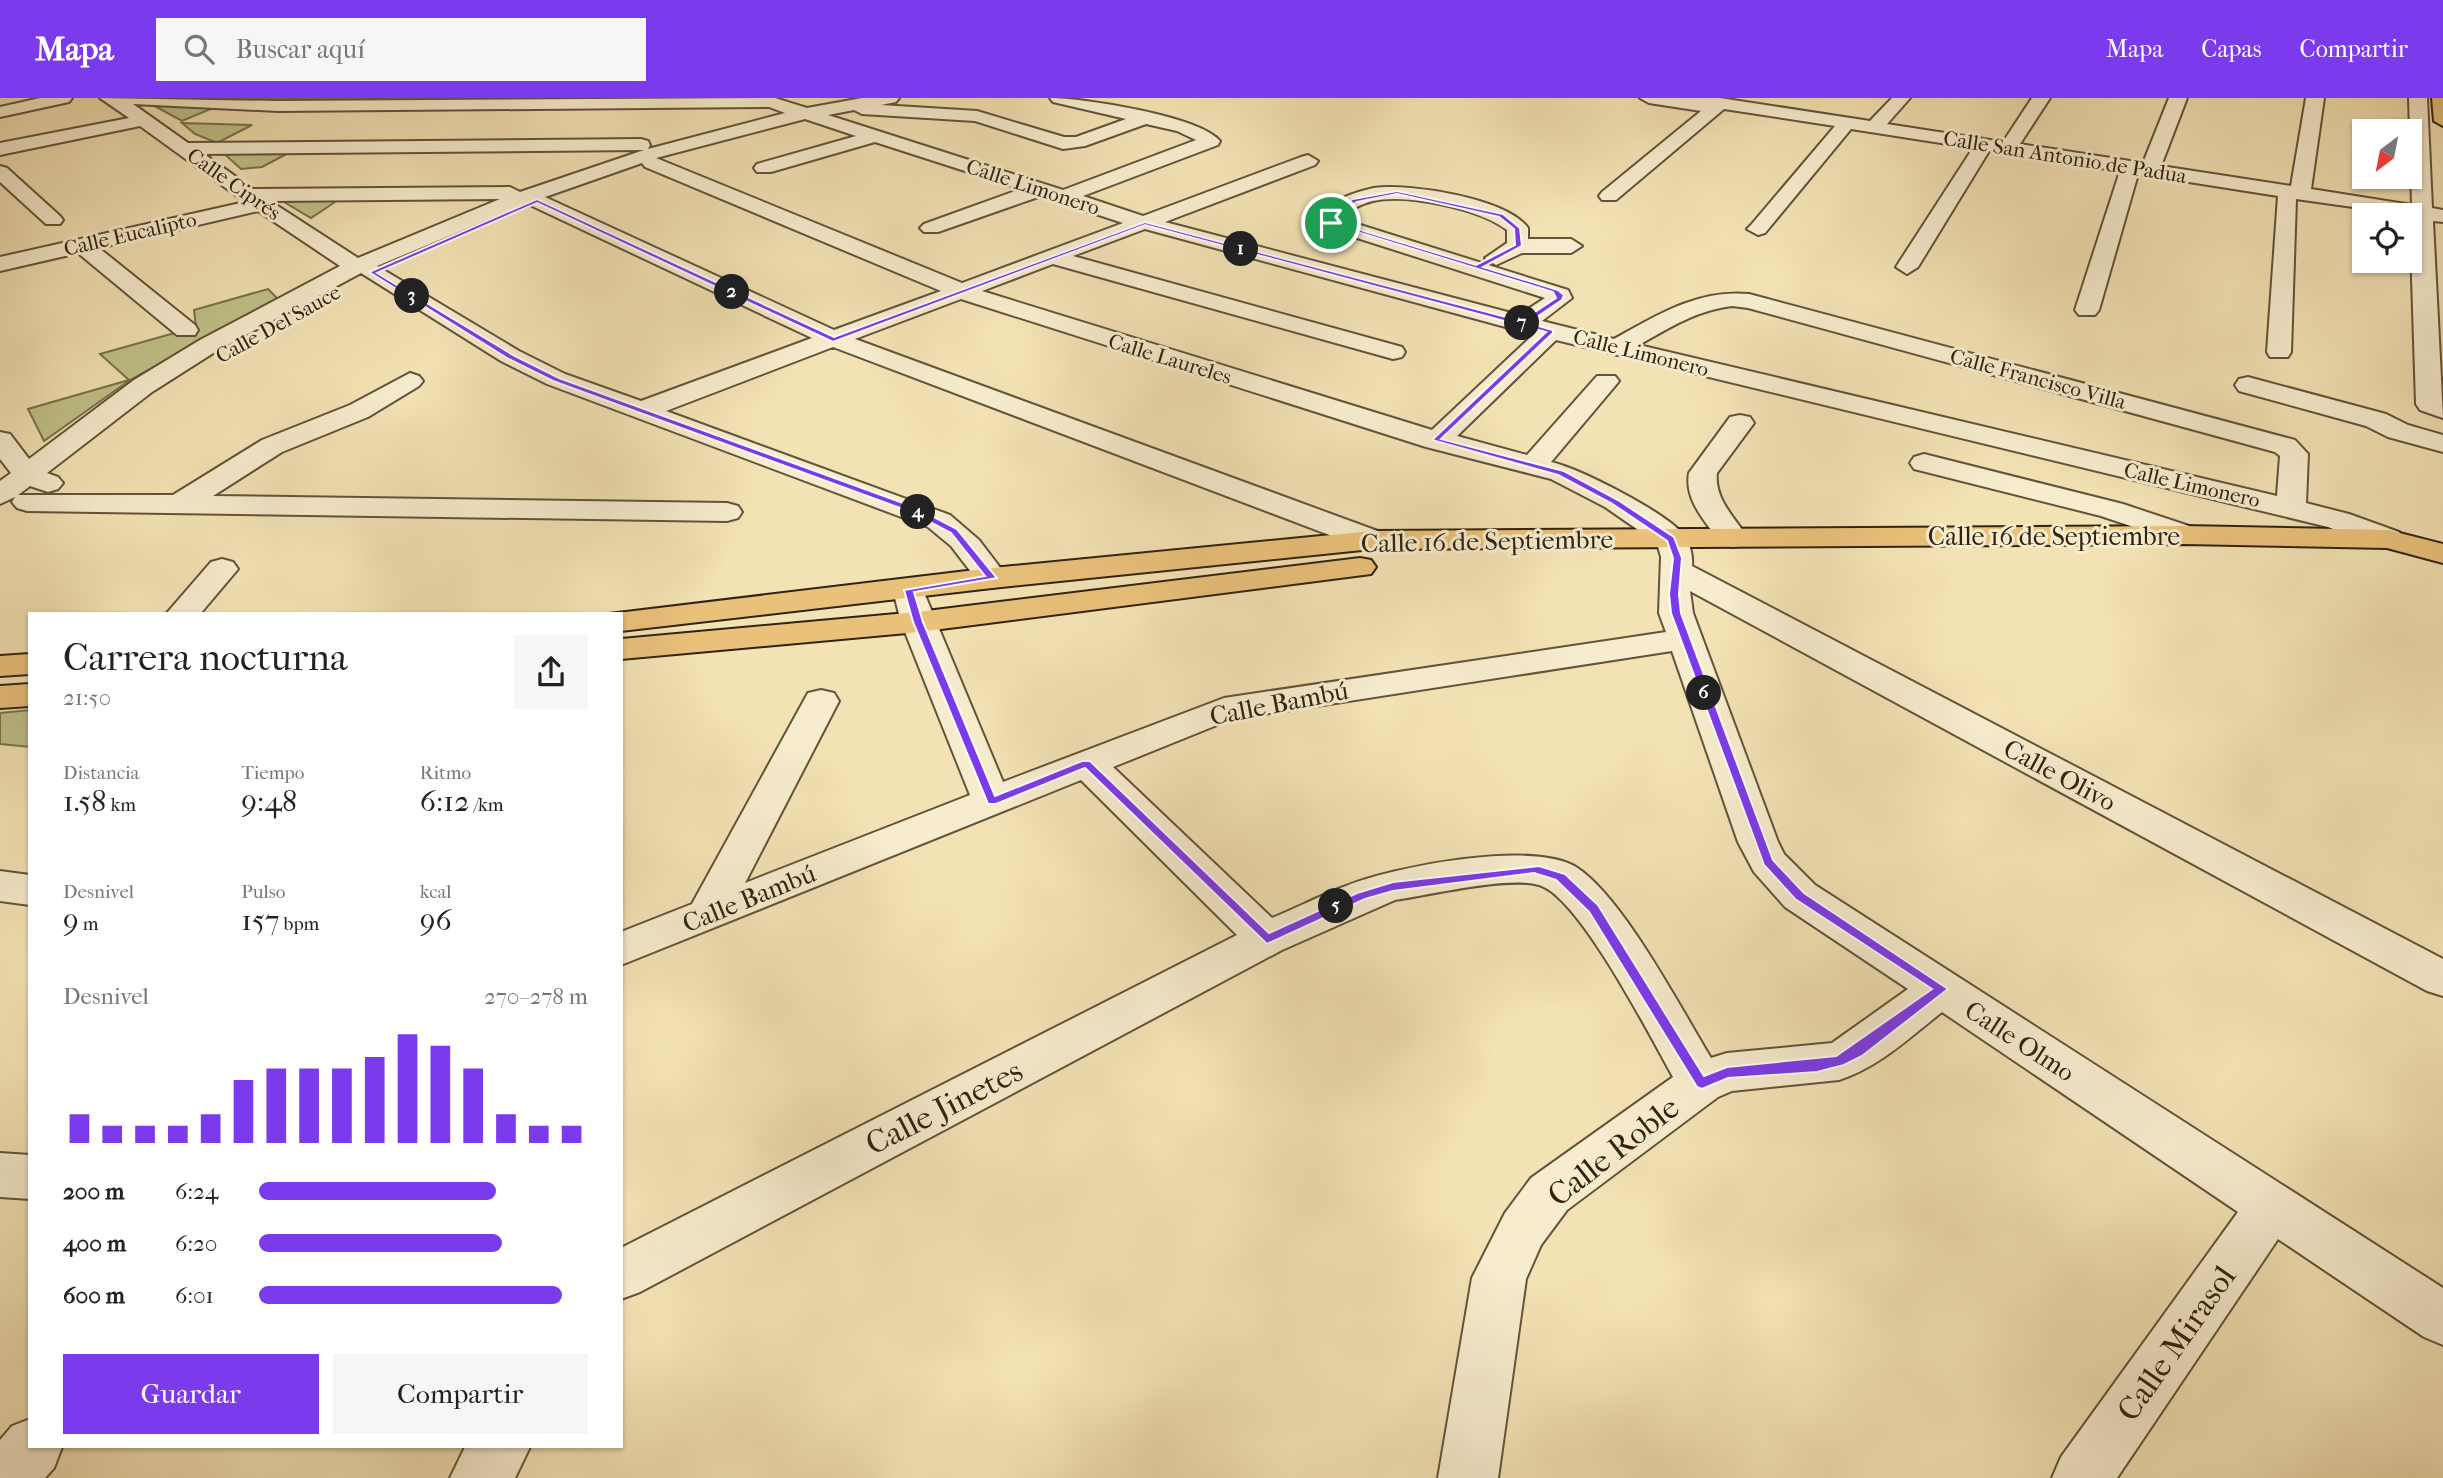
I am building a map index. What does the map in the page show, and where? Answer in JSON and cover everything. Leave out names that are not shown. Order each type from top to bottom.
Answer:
[{"type":"main road","points":[[2441,98],[2443,121]]},
{"type":"main road","name":"Calle 16 de Septiembre","points":[[623,649],[913,606],[992,578],[1372,540],[1675,556],[1733,538],[2184,535],[2388,539],[2442,552]]},
{"type":"main road","name":"Calle 16 de Septiembre","points":[[623,621],[913,606],[1381,565],[1675,556],[2224,554],[2411,559],[2442,552]]},
{"type":"main road","points":[[0,666],[28,664]]},
{"type":"main road","points":[[0,697],[28,695]]},
{"type":"street","points":[[0,103],[61,98]]},
{"type":"street","points":[[0,112],[61,98]]},
{"type":"street","points":[[112,98],[278,106],[757,101],[826,112],[976,116],[1063,143],[1078,142],[1142,119]]},
{"type":"street","name":"Calle Ciprés","points":[[112,98],[255,200],[364,270],[533,368],[939,521],[962,539],[992,578]]},
{"type":"street","name":"Calle Del Sauce","points":[[22,494],[180,381],[364,270],[535,197],[685,145],[890,98]]},
{"type":"street","points":[[931,228],[1052,193],[1211,141],[1208,136],[1182,127],[1059,98]]},
{"type":"street","name":"Calle San Antonio de Padua","points":[[1649,98],[2428,218]]},
{"type":"street","name":"Calle San Antonio de Padua","points":[[1687,98],[1757,103],[1874,128],[2139,173]]},
{"type":"street","points":[[1874,128],[1901,98]]},
{"type":"street","points":[[2008,149],[2040,98]]},
{"type":"street","points":[[2087,310],[2139,173],[2178,98]]},
{"type":"street","points":[[2279,352],[2293,196],[2315,98]]},
{"type":"street","points":[[2417,98],[2428,218],[2429,404],[2443,410]]},
{"type":"street","points":[[1609,196],[1715,109]]},
{"type":"street","name":"Calle Del Sauce","points":[[535,197],[826,112]]},
{"type":"street","name":"Calle Limonero","points":[[826,112],[875,136],[1145,223],[1522,324],[2338,520],[2388,539]]},
{"type":"street","points":[[0,149],[144,120]]},
{"type":"street","points":[[1758,229],[1842,129]]},
{"type":"street","points":[[764,168],[875,136]]},
{"type":"street","points":[[185,149],[685,145]]},
{"type":"street","points":[[1907,267],[1980,150]]},
{"type":"street","points":[[643,410],[1308,160]]},
{"type":"street","name":"Calle Laureles","points":[[652,163],[963,291],[1046,320],[1436,440],[1534,464],[1585,485],[1675,556]]},
{"type":"street","points":[[0,172],[53,220]]},
{"type":"street","points":[[1518,246],[1517,228],[1501,215],[1404,193],[1361,198],[1327,218],[1339,226],[1560,295],[1560,298],[1522,324]]},
{"type":"street","name":"Calle San Antonio de Padua","points":[[2293,196],[2352,208]]},
{"type":"street","points":[[535,197],[833,340],[1372,540]]},
{"type":"street","name":"Calle Eucalipto","points":[[0,264],[255,200],[535,197]]},
{"type":"street","points":[[82,245],[186,330]]},
{"type":"street","points":[[1477,267],[1518,246],[1572,246]]},
{"type":"street","points":[[1051,257],[1393,352]]},
{"type":"street","name":"Calle Francisco Villa","points":[[1617,347],[1707,301],[1724,298],[1749,302],[2285,446],[2294,454],[2291,509]]},
{"type":"street","points":[[1436,440],[1551,331]]},
{"type":"street","points":[[178,505],[272,446],[359,411],[410,381]]},
{"type":"street","points":[[1534,464],[1606,382]]},
{"type":"street","points":[[2248,385],[2376,420],[2398,431],[2443,444]]},
{"type":"street","points":[[1733,538],[1703,494],[1700,483],[1703,473],[1740,423]]},
{"type":"street","points":[[0,440],[22,494],[178,505],[727,512]]},
{"type":"street","points":[[1924,463],[2112,510],[2184,535]]},
{"type":"street","name":"Calle Olmo","points":[[1675,556],[1674,594],[1684,639],[1768,862],[1800,896],[2443,1319]]},
{"type":"street","name":"Calle Olivo","points":[[1675,556],[2443,979]]},
{"type":"street","points":[[184,612],[222,569]]},
{"type":"street","points":[[913,606],[992,801]]},
{"type":"street","name":"Calle Bambú","points":[[623,948],[1224,709],[1684,639]]},
{"type":"street","points":[[707,915],[821,701]]},
{"type":"street","points":[[1086,763],[1267,939]]},
{"type":"street","name":"Calle Jinetes","points":[[623,1274],[1267,939],[1361,896],[1393,886],[1519,869],[1561,877],[1577,889],[1594,909],[1702,1083]]},
{"type":"street","points":[[0,886],[28,890]]},
{"type":"street","name":"Calle Roble","points":[[1468,1478],[1499,1278],[1522,1229],[1549,1194],[1702,1083],[1727,1072],[1839,1061],[1857,1052],[1941,989]]},
{"type":"street","points":[[0,1175],[28,1177]]},
{"type":"street","name":"Calle Mirasol","points":[[2081,1478],[2271,1207]]},
{"type":"street","points":[[6,1478],[32,1448]]},
{"type":"street","points":[[480,1478],[500,1448]]},
{"type":"green space","points":[[180,98],[777,98],[775,101],[287,101]]},
{"type":"green space","points":[[151,104],[220,105],[182,121]]},
{"type":"green space","points":[[182,123],[252,125],[217,143],[195,134]]},
{"type":"green space","points":[[298,148],[262,167],[241,169],[220,150]]},
{"type":"green space","points":[[341,198],[311,218],[279,199]]},
{"type":"green space","points":[[268,289],[278,299],[130,380],[44,441],[28,409],[129,380],[100,354],[196,327],[194,310]]},
{"type":"green space","points":[[28,710],[28,747],[0,744],[0,713]]},
{"type":"route","points":[[1331,223],[1327,218],[1329,215],[1355,200],[1370,195],[1397,192],[1501,215],[1517,228],[1518,246],[1477,267],[1555,291],[1560,295],[1560,298],[1522,324],[1551,331],[1436,440],[1561,473],[1615,501],[1671,539],[1678,571],[1674,594],[1676,613],[1758,842],[1768,862],[1800,896],[1941,989],[1857,1052],[1839,1061],[1817,1066],[1727,1072],[1702,1083],[1594,909],[1577,889],[1561,877],[1535,869],[1393,886],[1361,896],[1267,939],[1086,763],[992,801],[918,622],[909,590],[992,578],[954,531],[914,510],[556,379],[510,356],[372,272],[537,201],[833,340],[1145,223],[1522,324],[1560,298],[1555,291],[1331,223]]}]
